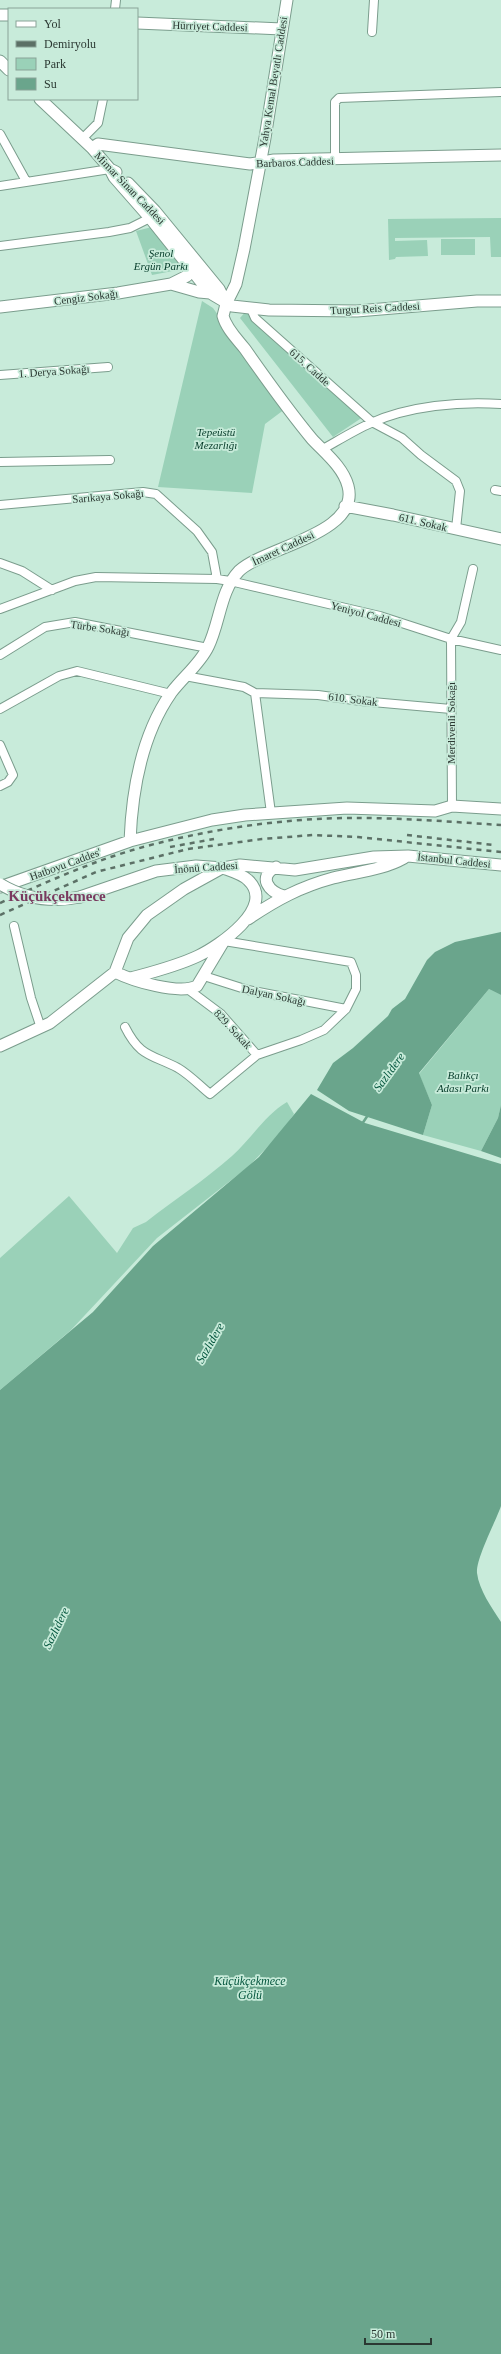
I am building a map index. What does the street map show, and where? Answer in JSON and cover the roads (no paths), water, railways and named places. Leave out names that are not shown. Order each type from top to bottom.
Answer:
[{"type":"street","name":"Yahya Kemal Beyatlı Caddesi","points":[[226,304],[236,284],[244,249],[287,0]]},
{"type":"street","points":[[372,32],[374,0]]},
{"type":"street","name":"Hürriyet Caddesi","points":[[138,23],[282,29]]},
{"type":"street","points":[[0,61],[8,69]]},
{"type":"street","points":[[335,160],[335,102],[338,98],[501,92]]},
{"type":"street","name":"Mimar Sinan Caddesi","points":[[41,100],[92,148],[110,169],[119,174],[155,211],[219,289],[226,304]]},
{"type":"street","points":[[82,139],[98,123],[103,100]]},
{"type":"street","points":[[0,134],[26,181]]},
{"type":"street","name":"Barbaros Caddesi","points":[[92,148],[98,144],[250,164],[260,162],[501,155]]},
{"type":"street","points":[[0,186],[110,169],[114,177],[150,218],[210,293],[226,304]]},
{"type":"street","points":[[0,246],[109,232],[130,228],[150,218]]},
{"type":"street","points":[[191,255],[193,262],[191,270]]},
{"type":"street","name":"Cengiz Sokağı","points":[[0,307],[118,293],[171,284],[187,276],[191,270]]},
{"type":"street","name":"Cengiz Sokağı","points":[[171,284],[199,292],[210,293]]},
{"type":"street","name":"Turgut Reis Caddesi","points":[[226,304],[251,309],[357,311],[477,301],[501,301]]},
{"type":"street","name":"İmaret Caddesi","points":[[226,304],[222,316],[226,323],[279,396],[341,470],[349,486],[348,502],[336,522],[308,538],[254,560],[230,581]]},
{"type":"street","name":"615. Cadde","points":[[251,309],[255,318],[372,422],[402,438],[420,455],[456,480],[460,491],[456,529]]},
{"type":"street","name":"1. Derya Sokağı","points":[[0,375],[108,368]]},
{"type":"street","points":[[322,449],[372,422],[418,409],[474,402],[501,404]]},
{"type":"street","points":[[0,462],[110,460]]},
{"type":"street","name":"Sarıkaya Sokağı","points":[[0,505],[143,492],[156,494],[197,531],[212,552],[216,579]]},
{"type":"street","name":"611. Sokak","points":[[345,506],[501,539]]},
{"type":"street","points":[[0,563],[22,571],[52,590]]},
{"type":"street","points":[[451,639],[461,622],[473,569]]},
{"type":"street","name":"Yeniyol Caddesi","points":[[0,609],[52,590],[96,577],[216,579],[380,616],[451,639],[501,650]]},
{"type":"street","points":[[130,841],[131,809],[141,758],[150,732],[171,694],[208,648],[230,581]]},
{"type":"street","name":"Türbe Sokağı","points":[[0,655],[45,627],[75,622],[208,648]]},
{"type":"street","name":"Merdivenli Sokağı","points":[[451,639],[452,806]]},
{"type":"street","points":[[0,709],[59,676],[77,671],[171,694]]},
{"type":"street","points":[[185,676],[244,686],[255,693],[271,813]]},
{"type":"street","name":"610. Sokak","points":[[255,693],[318,695],[361,701],[451,709]]},
{"type":"street","points":[[0,745],[14,775],[8,782],[0,786]]},
{"type":"street","name":"Hatboyu Caddes'","points":[[0,887],[130,841],[212,820],[271,813],[347,808],[435,811],[452,806],[501,809]]},
{"type":"street","points":[[115,972],[154,985],[189,990],[197,986],[224,941],[246,920],[284,896],[332,878],[394,863],[408,856]]},
{"type":"street","name":"İstanbul Caddesi","points":[[276,867],[295,870],[374,857],[408,856],[501,865]]},
{"type":"street","name":"İnönü Caddesi","points":[[0,884],[17,894],[39,899],[62,901],[80,897],[156,871],[196,866],[223,868],[240,865],[276,867]]},
{"type":"street","points":[[276,867],[268,875],[266,883],[270,890],[284,896]]},
{"type":"street","points":[[0,1046],[41,1028],[115,972],[128,938],[147,915],[184,889],[223,868],[248,880],[254,888],[254,905],[246,920]]},
{"type":"street","points":[[14,926],[31,998],[41,1028]]},
{"type":"street","points":[[125,1027],[133,1043],[143,1052],[179,1069],[210,1094],[257,1055],[301,1040],[324,1030],[346,1008],[356,989],[356,975],[351,962],[224,941],[182,962],[131,978]]},
{"type":"street","name":"Dalyan Sokağı","points":[[204,976],[248,990],[346,1008]]},
{"type":"street","name":"829. Sokak","points":[[189,990],[221,1014],[257,1055]]},
{"type":"water","points":[[501,932],[501,995],[489,989],[419,1073],[432,1105],[423,1135],[349,1111],[317,1090],[333,1063],[353,1048],[388,1016],[392,1009],[405,999],[427,960],[435,952],[455,942]]},
{"type":"water","name":"Küçükçekmece Gölü","points":[[311,1094],[365,1123],[501,1164],[501,1506],[483,1549],[477,1573],[480,1586],[501,1622],[501,2354],[0,2354],[0,1390],[93,1312],[153,1246],[259,1157]]},
{"type":"water","points":[[501,1105],[501,1158],[481,1151],[498,1118]]},
{"type":"waterway","name":"Sazlıdere","points":[[362,1124],[368,1115]]},
{"type":"railway","points":[[0,903],[70,872],[124,853],[156,844],[225,829],[260,824],[327,818],[430,820],[501,825]]},
{"type":"railway","points":[[0,915],[96,872],[188,849],[262,839],[313,835],[358,837],[501,852]]},
{"type":"railway","points":[[407,835],[494,845]]},
{"type":"railway","points":[[170,847],[214,839]]},
{"type":"district","name":"Küçükçekmece","points":[[57,896]]},
{"type":"park label","name":"Şenol Ergün Parkı","points":[[161,259]]},
{"type":"park label","name":"Tepeüstü Mezarlığı","points":[[216,438]]},
{"type":"park label","name":"Balıkçı Adası Parkı","points":[[463,1081]]}]
